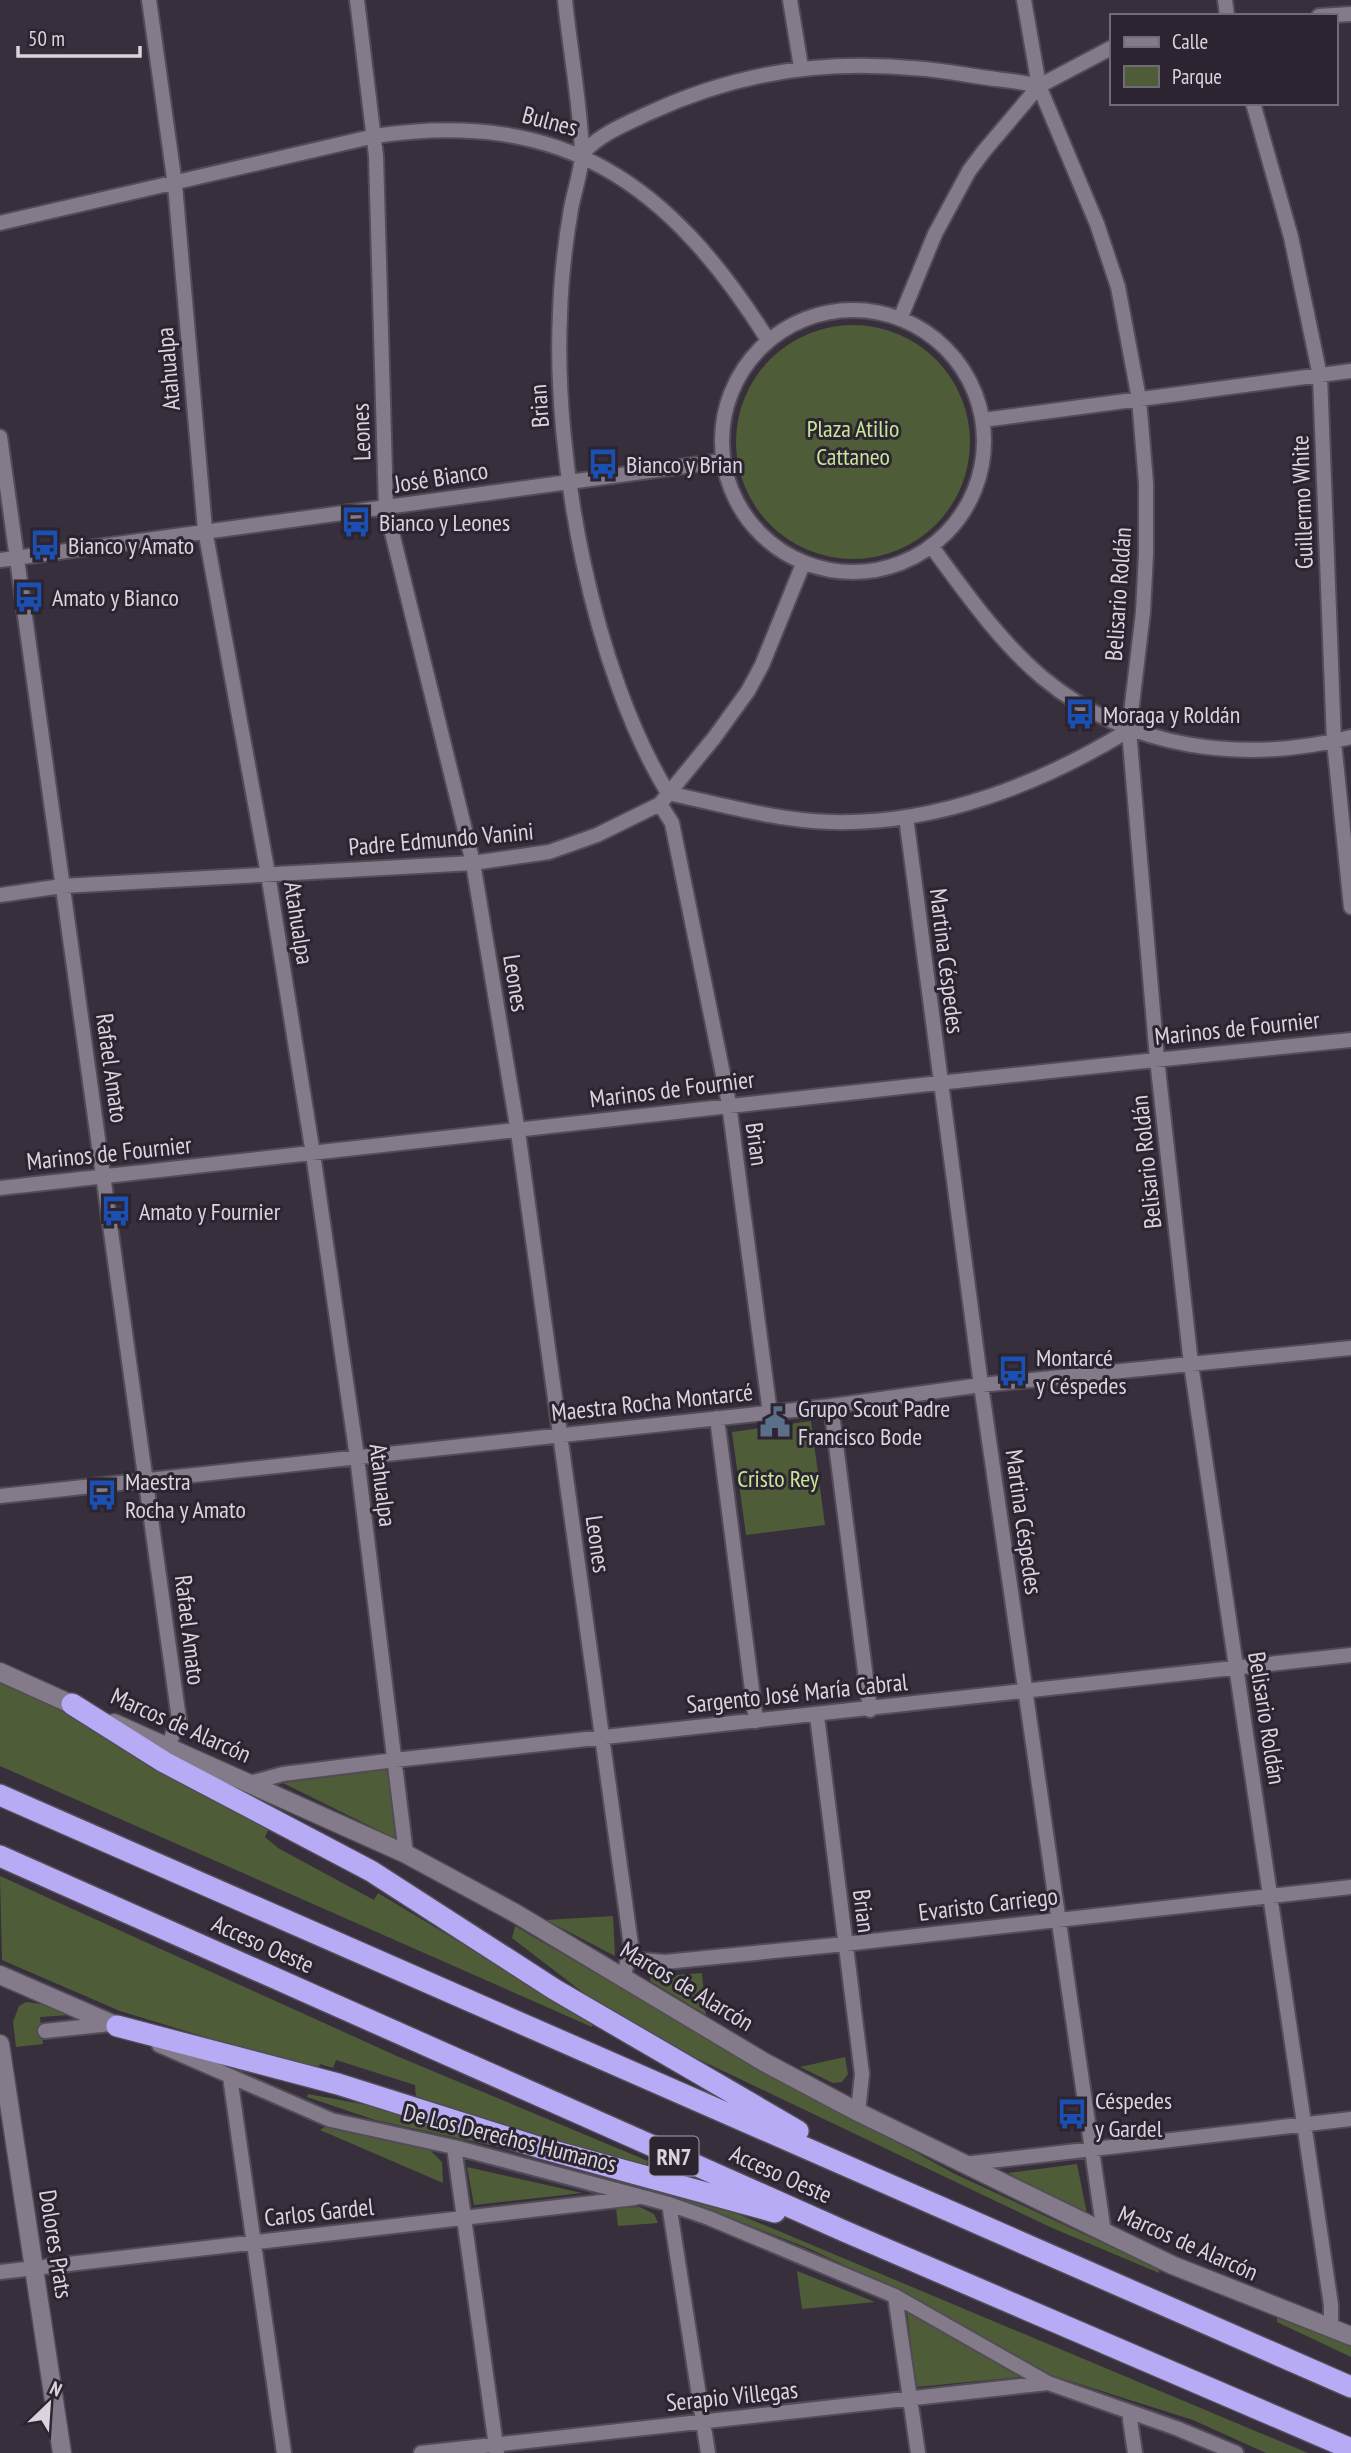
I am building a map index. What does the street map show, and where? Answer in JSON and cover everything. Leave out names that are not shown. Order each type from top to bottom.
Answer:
[{"type":"highway","points":[[72,1704],[164,1762],[371,1871],[578,2004],[740,2095],[865,2172]]},
{"type":"highway","name":"Acceso Oeste","points":[[0,1795],[1351,2387]]},
{"type":"highway","name":"Acceso Oeste","points":[[0,1856],[844,2231],[1351,2449]]},
{"type":"highway","points":[[114,2025],[338,2084],[538,2147],[844,2231]]},
{"type":"street","name":"Atahualpa","points":[[149,0],[175,185],[205,530],[268,874],[313,1154],[357,1457],[406,1854]]},
{"type":"street","name":"Leones","points":[[357,0],[375,136],[386,508],[474,863],[518,1132],[603,1737],[627,1967]]},
{"type":"street","name":"Brian","points":[[565,0],[582,154],[567,236],[560,315],[560,408],[569,480],[591,588],[620,691],[672,823],[729,1104],[770,1413]]},
{"type":"street","points":[[790,0],[801,67]]},
{"type":"street","name":"Belisario Roldán","points":[[1024,0],[1039,86],[1109,256],[1127,322],[1139,400],[1146,483],[1146,553],[1143,612],[1129,730],[1157,1059],[1191,1364],[1331,2305],[1331,2329]]},
{"type":"street","points":[[900,319],[935,234],[969,171],[1039,86],[1110,49]]},
{"type":"street","name":"Bulnes","points":[[0,223],[175,185],[375,136],[415,130],[486,130],[521,136],[582,154],[602,136],[683,98],[738,80],[801,67],[901,66],[1039,86]]},
{"type":"street","name":"Guillermo White","points":[[1254,105],[1291,237],[1320,376],[1334,742],[1351,907]]},
{"type":"street","points":[[582,154],[655,203],[682,228],[737,293],[768,340]]},
{"type":"street","points":[[866,310],[900,319],[930,335],[955,359],[973,388],[983,420],[984,456],[975,491],[958,522],[932,547],[892,568],[846,573],[803,564],[765,540],[737,506],[722,461],[721,430],[728,396],[744,365],[768,340],[798,321],[831,312],[866,310]]},
{"type":"street","points":[[983,420],[1351,372]]},
{"type":"street","name":"Rafael Amato","points":[[0,437],[148,1479],[178,1719],[168,1746]]},
{"type":"street","name":"José Bianco","points":[[0,560],[722,461]]},
{"type":"street","points":[[932,547],[1006,641],[1042,677],[1084,707],[1129,730],[1226,750],[1264,752],[1351,737]]},
{"type":"street","points":[[803,564],[777,632],[748,691],[664,799],[788,818],[833,822],[906,817],[966,805],[1076,761],[1129,730]]},
{"type":"street","name":"Padre Edmundo Vanini","points":[[0,895],[62,886],[474,863],[562,848],[664,799]]},
{"type":"street","name":"Martina Céspedes","points":[[906,817],[981,1385],[1104,2233]]},
{"type":"street","name":"Marinos de Fournier","points":[[0,1188],[518,1132],[729,1104],[1351,1040]]},
{"type":"street","name":"Maestra Rocha Montarcé","points":[[0,1496],[770,1413],[981,1385],[1351,1348]]},
{"type":"street","points":[[831,1406],[870,1710]]},
{"type":"street","points":[[716,1418],[756,1721]]},
{"type":"street","name":"Sargento José María Cabral","points":[[250,1783],[283,1774],[395,1760],[817,1716],[1025,1690],[1351,1655]]},
{"type":"street","name":"Marcos de Alarcón","points":[[0,1672],[406,1854],[627,1967],[764,2062],[858,2112],[1104,2233],[1172,2265],[1351,2336]]},
{"type":"street","name":"Brian","points":[[817,1716],[862,2074],[858,2112]]},
{"type":"street","name":"Evaristo Carriego","points":[[627,1967],[1351,1887]]},
{"type":"street","name":"De Los Derechos Humanos","points":[[0,1975],[331,2120],[454,2147],[668,2204],[895,2296],[1048,2383],[1176,2428],[1236,2453]]},
{"type":"street","points":[[45,2031],[114,2025]]},
{"type":"street","name":"Dolores Prats","points":[[0,2044],[62,2453]]},
{"type":"street","points":[[230,2077],[284,2453]]},
{"type":"street","points":[[964,2164],[1092,2147],[1351,2119]]},
{"type":"street","points":[[454,2147],[496,2449]]},
{"type":"street","name":"Carlos Gardel","points":[[0,2272],[642,2197]]},
{"type":"street","points":[[668,2204],[708,2453]]},
{"type":"street","points":[[895,2296],[918,2453]]},
{"type":"street","name":"Serapio Villegas","points":[[421,2453],[496,2449],[704,2422],[1048,2383]]},
{"type":"street","points":[[1129,2413],[1135,2453]]},
{"type":"green space","name":"Plaza Atilio Cattaneo","points":[[853,325],[876,327],[898,334],[936,359],[961,397],[968,419],[968,465],[961,487],[936,525],[898,550],[876,557],[853,559],[830,557],[808,550],[770,525],[745,487],[738,465],[736,442],[738,419],[745,397],[770,359],[808,334],[830,327]]},
{"type":"green space","name":"Cristo Rey","points":[[811,1421],[825,1525],[746,1535],[732,1432]]},
{"type":"green space","points":[[0,1682],[92,1725],[269,1828],[265,1837],[278,1848],[374,1900],[378,1893],[592,2022],[592,2027],[0,1766]]},
{"type":"green space","points":[[391,1769],[398,1840],[283,1783]]},
{"type":"green space","points":[[0,1876],[399,2057],[648,2161],[647,2166],[416,2100],[415,2085],[336,2060],[333,2068],[320,2064],[317,2071],[120,2011],[2,1960]]},
{"type":"green space","points":[[613,1916],[615,1956],[546,1920]]},
{"type":"green space","points":[[515,1926],[681,2023],[955,2174],[1159,2269],[1159,2273],[1050,2227],[675,2048],[598,2004],[512,1938]]},
{"type":"green space","points":[[702,1973],[706,2015],[650,1981],[651,1977]]},
{"type":"green space","points":[[26,2002],[47,2005],[69,2015],[40,2017],[43,2044],[16,2047],[13,2022],[19,2006]]},
{"type":"green space","points":[[845,2057],[848,2074],[842,2082],[833,2083],[800,2067]]},
{"type":"green space","points":[[308,2094],[410,2113],[726,2209],[1308,2453],[1266,2453],[1193,2420],[1051,2375],[898,2290],[810,2249],[705,2208],[517,2151],[375,2120],[307,2097]]},
{"type":"green space","points":[[329,2124],[430,2150],[442,2162],[443,2183],[320,2130]]},
{"type":"green space","points":[[1077,2164],[1088,2219],[1008,2173]]},
{"type":"green space","points":[[467,2167],[582,2193],[474,2205]]},
{"type":"green space","points":[[640,2207],[654,2214],[658,2223],[618,2226],[616,2208]]},
{"type":"green space","points":[[797,2271],[875,2302],[802,2309]]},
{"type":"green space","points":[[907,2311],[1020,2377],[916,2387]]},
{"type":"green space","points":[[1277,2317],[1351,2345],[1351,2357],[1277,2322]]},
{"type":"place","name":"Bianco y Brian","points":[[603,464]]},
{"type":"place","name":"Bianco y Leones","points":[[356,522]]},
{"type":"place","name":"Bianco y Amato","points":[[45,545]]},
{"type":"place","name":"Amato y Bianco","points":[[29,597]]},
{"type":"place","name":"Moraga y Roldán","points":[[1080,714]]},
{"type":"place","name":"Amato y Fournier","points":[[116,1211]]},
{"type":"place","name":"Montarcé y Céspedes","points":[[1013,1371]]},
{"type":"place","name":"Grupo Scout Padre Francisco Bode","points":[[775,1422]]},
{"type":"place","name":"Maestra Rocha y Amato","points":[[102,1495]]},
{"type":"place","name":"Céspedes y Gardel","points":[[1072,2114]]}]
